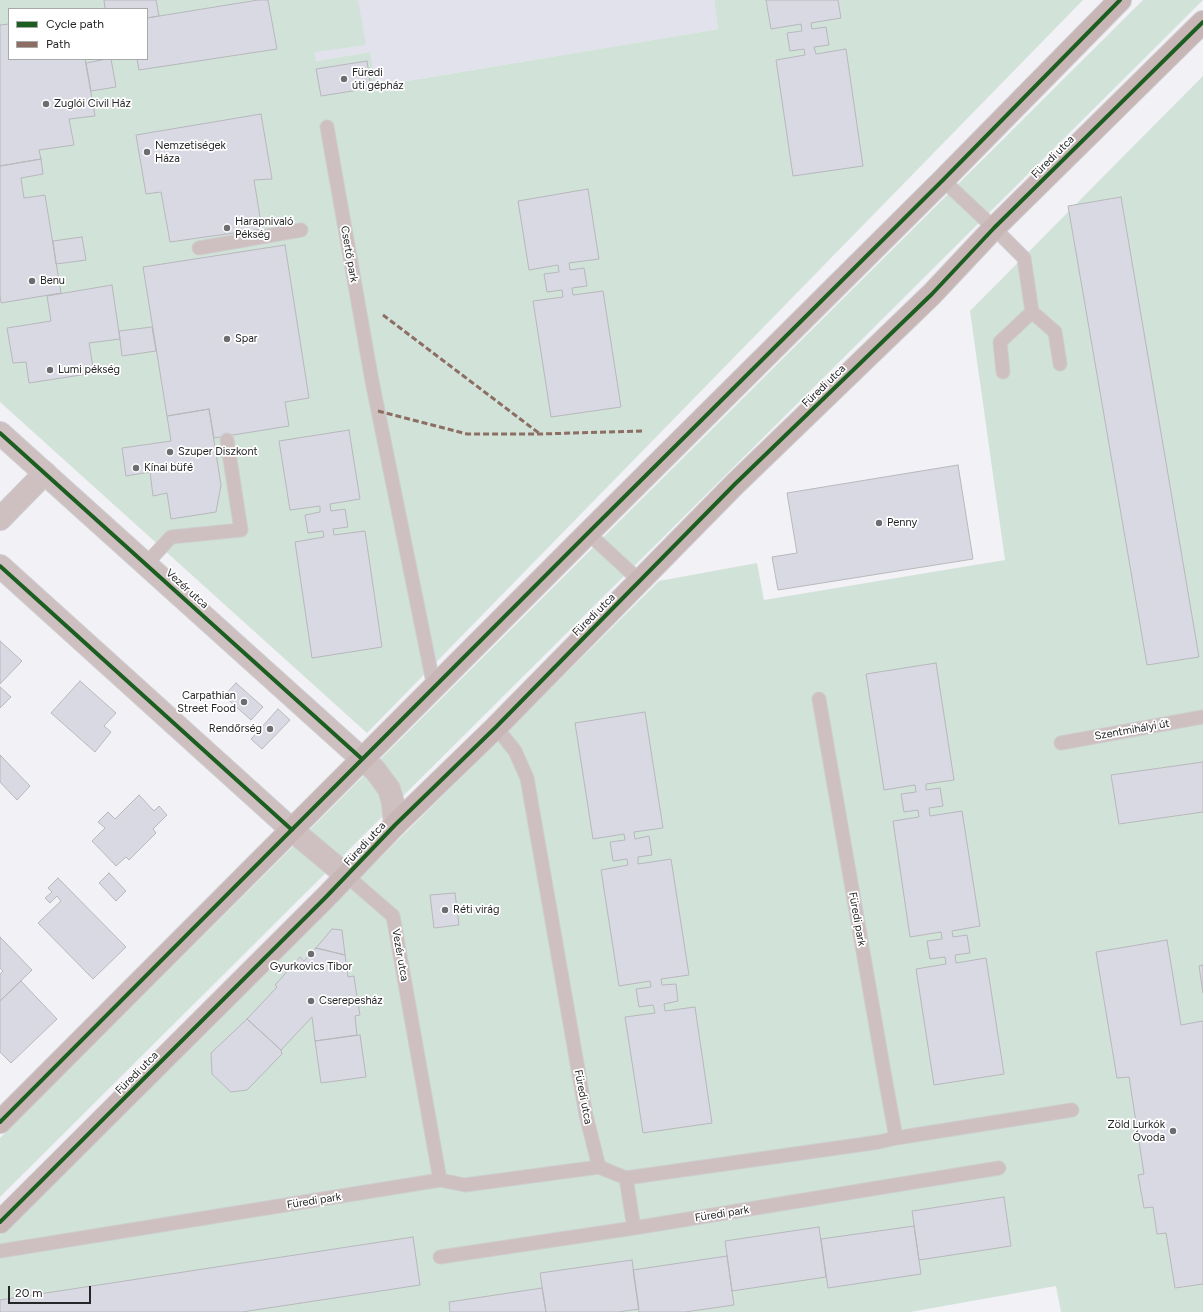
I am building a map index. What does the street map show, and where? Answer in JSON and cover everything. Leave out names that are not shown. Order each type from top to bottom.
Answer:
[{"type":"main road","points":[[0,1122],[943,180],[1120,0]]},
{"type":"main road","name":"Füredi utca","points":[[0,1222],[347,876],[395,825],[496,727],[735,484],[932,294],[994,228],[1203,22]]},
{"type":"street","name":"Vezér utca","points":[[0,433],[375,770],[389,789],[393,803],[395,825]]},
{"type":"street","points":[[0,519],[45,473]]},
{"type":"street","name":"Vezér utca","points":[[0,566],[292,830],[347,876]]},
{"type":"lane","name":"Csertő park","points":[[327,127],[372,381],[434,687]]},
{"type":"lane","points":[[943,180],[1024,258],[1032,312],[1054,332],[1060,364]]},
{"type":"lane","points":[[199,248],[301,230]]},
{"type":"lane","points":[[1003,372],[1000,342],[1032,312]]},
{"type":"lane","points":[[146,564],[170,537],[241,530],[227,440]]},
{"type":"lane","points":[[588,533],[640,581]]},
{"type":"lane","name":"Füredi park","points":[[819,699],[896,1138]]},
{"type":"lane","name":"Szentmihályi út","points":[[1061,743],[1203,717]]},
{"type":"lane","name":"Füredi utca","points":[[496,727],[515,751],[527,778],[584,1107],[599,1166]]},
{"type":"lane","name":"Vezér utca","points":[[347,876],[393,916],[440,1180]]},
{"type":"lane","points":[[599,1166],[626,1178],[871,1143],[1072,1110]]},
{"type":"lane","name":"Füredi park","points":[[0,1251],[440,1180],[465,1185],[599,1166]]},
{"type":"lane","name":"Füredi park","points":[[440,1257],[634,1228],[999,1168]]},
{"type":"lane","points":[[626,1178],[634,1228]]},
{"type":"shaded area","points":[[0,0],[358,0],[366,45],[315,52],[316,61],[370,52],[376,86],[718,29],[714,0],[1083,0],[367,733],[0,402]]},
{"type":"shaded area","points":[[306,0],[714,0],[718,29],[375,86],[370,52],[316,61]]},
{"type":"shaded area","points":[[1143,0],[1203,0],[0,1197],[0,1138]]},
{"type":"shaded area","points":[[1203,76],[1203,1312],[1061,1312],[1056,1286],[910,1312],[0,1312],[0,1235],[659,581],[757,563],[764,600],[1005,560],[970,311]]},
{"type":"building","points":[[104,0],[156,0],[159,16],[148,18],[148,8],[105,8]]},
{"type":"building","points":[[258,0],[268,0],[277,49],[139,70],[137,60],[148,60],[148,18]]},
{"type":"building","points":[[766,0],[838,0],[841,18],[811,23],[812,29],[826,27],[829,45],[814,47],[816,54],[846,49],[863,166],[793,176],[776,60],[805,55],[804,49],[790,51],[787,33],[802,31],[801,24],[771,29]]},
{"type":"building","name":"Zuglói Civil Ház","points":[[8,24],[8,60],[85,60],[95,116],[69,119],[74,145],[39,150],[41,159],[0,166],[0,25]]},
{"type":"building","points":[[111,60],[116,87],[91,91],[86,63]]},
{"type":"building","name":"Füredi úti gépház","points":[[367,61],[371,88],[321,96],[316,69]]},
{"type":"building","points":[[261,114],[272,179],[254,180],[262,229],[170,242],[161,192],[146,194],[136,135]]},
{"type":"building","points":[[41,159],[43,174],[21,178],[24,198],[45,195],[61,293],[1,303],[0,166]]},
{"type":"building","points":[[588,189],[599,259],[569,263],[570,270],[584,268],[587,286],[572,288],[573,295],[603,291],[621,407],[551,417],[533,301],[563,297],[562,290],[547,292],[544,274],[559,272],[558,265],[529,270],[518,201]]},
{"type":"building","points":[[1121,197],[1199,657],[1147,665],[1068,206]]},
{"type":"building","points":[[82,237],[86,260],[56,264],[53,241]]},
{"type":"building","name":"Spar","points":[[285,245],[309,398],[285,402],[289,426],[214,438],[209,409],[167,416],[143,267]]},
{"type":"building","points":[[112,285],[120,339],[89,343],[94,373],[29,383],[26,362],[13,363],[7,328],[51,321],[47,296]]},
{"type":"building","points":[[152,327],[156,351],[122,356],[119,331]]},
{"type":"building","points":[[209,409],[221,485],[216,512],[171,519],[167,493],[153,496],[150,472],[126,476],[122,448],[171,441],[167,416]]},
{"type":"building","points":[[349,430],[360,499],[330,504],[331,511],[345,509],[348,527],[333,529],[334,535],[365,531],[382,647],[312,658],[295,542],[324,537],[323,531],[308,533],[305,515],[320,512],[320,506],[290,510],[279,441]]},
{"type":"building","name":"Penny","points":[[958,465],[973,559],[778,590],[772,557],[797,553],[787,493]]},
{"type":"building","points":[[0,641],[22,661],[0,684]]},
{"type":"building","points":[[936,663],[954,780],[926,784],[926,790],[940,788],[943,806],[929,808],[930,816],[962,811],[980,926],[952,931],[953,937],[967,935],[970,953],[955,955],[956,963],[986,958],[1004,1074],[934,1085],[916,969],[946,964],[945,957],[930,959],[927,941],[942,939],[941,932],[910,937],[893,821],[919,817],[918,810],[904,812],[901,794],[916,792],[915,785],[884,790],[866,674]]},
{"type":"building","points":[[80,681],[116,713],[104,726],[111,732],[95,752],[51,713]]},
{"type":"building","name":"Carpathian Street Food","points":[[236,683],[263,707],[251,720],[224,696]]},
{"type":"building","points":[[0,687],[11,697],[0,708]]},
{"type":"building","name":"Rendőrség","points":[[278,709],[290,720],[262,749],[251,739]]},
{"type":"building","points":[[645,712],[663,828],[634,832],[635,839],[649,836],[652,855],[638,857],[638,864],[671,859],[689,975],[661,979],[662,985],[676,984],[678,1001],[664,1004],[665,1011],[695,1007],[712,1123],[643,1133],[625,1017],[655,1013],[653,1005],[639,1007],[636,989],[651,987],[650,981],[619,986],[601,870],[628,865],[627,859],[613,861],[610,842],[625,840],[624,834],[593,839],[575,723]]},
{"type":"building","points":[[0,755],[30,786],[17,800],[0,782]]},
{"type":"building","points":[[1203,762],[1203,812],[1119,824],[1111,775]]},
{"type":"building","points":[[139,795],[154,811],[159,806],[167,815],[153,829],[156,833],[129,860],[126,857],[116,866],[92,841],[105,828],[98,822],[108,812],[115,819]]},
{"type":"building","points":[[109,873],[126,891],[116,901],[99,883]]},
{"type":"building","points":[[58,878],[126,947],[93,979],[38,923],[61,901],[57,896],[50,903],[45,898],[52,892],[48,888]]},
{"type":"building","name":"Réti virág","points":[[455,893],[459,925],[434,928],[430,895]]},
{"type":"building","points":[[332,929],[342,930],[345,955],[316,948]]},
{"type":"building","points":[[0,937],[32,970],[0,1001],[0,974],[3,971],[0,968]]},
{"type":"building","points":[[1167,940],[1181,1025],[1203,1021],[1203,1284],[1175,1288],[1166,1233],[1157,1234],[1153,1207],[1144,1208],[1138,1175],[1144,1174],[1129,1077],[1117,1078],[1096,952]]},
{"type":"building","name":"Cserepesház","points":[[316,948],[345,955],[348,977],[354,976],[360,1015],[355,1016],[357,1035],[315,1041],[312,1017],[281,1050],[247,1019],[277,987],[275,985],[300,957],[304,961]]},
{"type":"building","points":[[1203,965],[1203,993],[1199,966]]},
{"type":"building","points":[[21,981],[57,1019],[11,1063],[0,1052],[0,1001]]},
{"type":"building","points":[[247,1019],[281,1050],[282,1054],[247,1090],[231,1092],[212,1074],[211,1053]]},
{"type":"building","points":[[360,1035],[366,1077],[321,1083],[315,1041]]},
{"type":"building","points":[[1004,1197],[1011,1246],[919,1260],[912,1211]]},
{"type":"building","points":[[914,1226],[921,1274],[828,1288],[821,1239]]},
{"type":"building","points":[[819,1227],[826,1277],[732,1291],[725,1241]]},
{"type":"building","points":[[413,1237],[420,1285],[242,1312],[0,1312],[0,1300]]},
{"type":"building","points":[[727,1256],[734,1305],[685,1312],[639,1312],[633,1270]]},
{"type":"building","points":[[632,1260],[639,1309],[618,1312],[546,1312],[540,1273]]},
{"type":"building","points":[[542,1288],[546,1312],[450,1312],[449,1302]]},
{"type":"marked path","points":[[383,315],[540,434]]},
{"type":"marked path","points":[[378,411],[467,434],[540,434],[642,431]]},
{"type":"cycle path","points":[[0,1122],[943,180],[1120,0]]},
{"type":"cycle path","points":[[0,1222],[326,897],[395,825],[496,727],[735,484],[932,294],[994,228],[1203,22]]},
{"type":"cycle path","points":[[0,433],[362,759]]},
{"type":"cycle path","points":[[0,566],[292,830]]},
{"type":"place","name":"Füredi úti gépház","points":[[344,79]]},
{"type":"place","name":"Zuglói Civil Ház","points":[[46,104]]},
{"type":"place","name":"Nemzetiségek Háza","points":[[147,152]]},
{"type":"place","name":"Harapnivaló Pékség","points":[[227,228]]},
{"type":"place","name":"Benu","points":[[32,281]]},
{"type":"place","name":"Spar","points":[[227,339]]},
{"type":"place","name":"Lumi pékség","points":[[50,370]]},
{"type":"place","name":"Szuper Diszkont","points":[[170,452]]},
{"type":"place","name":"Kínai büfé","points":[[136,468]]},
{"type":"place","name":"Penny","points":[[879,523]]},
{"type":"place","name":"Carpathian Street Food","points":[[244,702]]},
{"type":"place","name":"Rendőrség","points":[[270,729]]},
{"type":"place","name":"Réti virág","points":[[445,910]]},
{"type":"place","name":"Gyurkovics Tibor","points":[[311,954]]},
{"type":"place","name":"Cserepesház","points":[[311,1001]]},
{"type":"place","name":"Zöld Lurkók Óvoda","points":[[1173,1131]]}]
